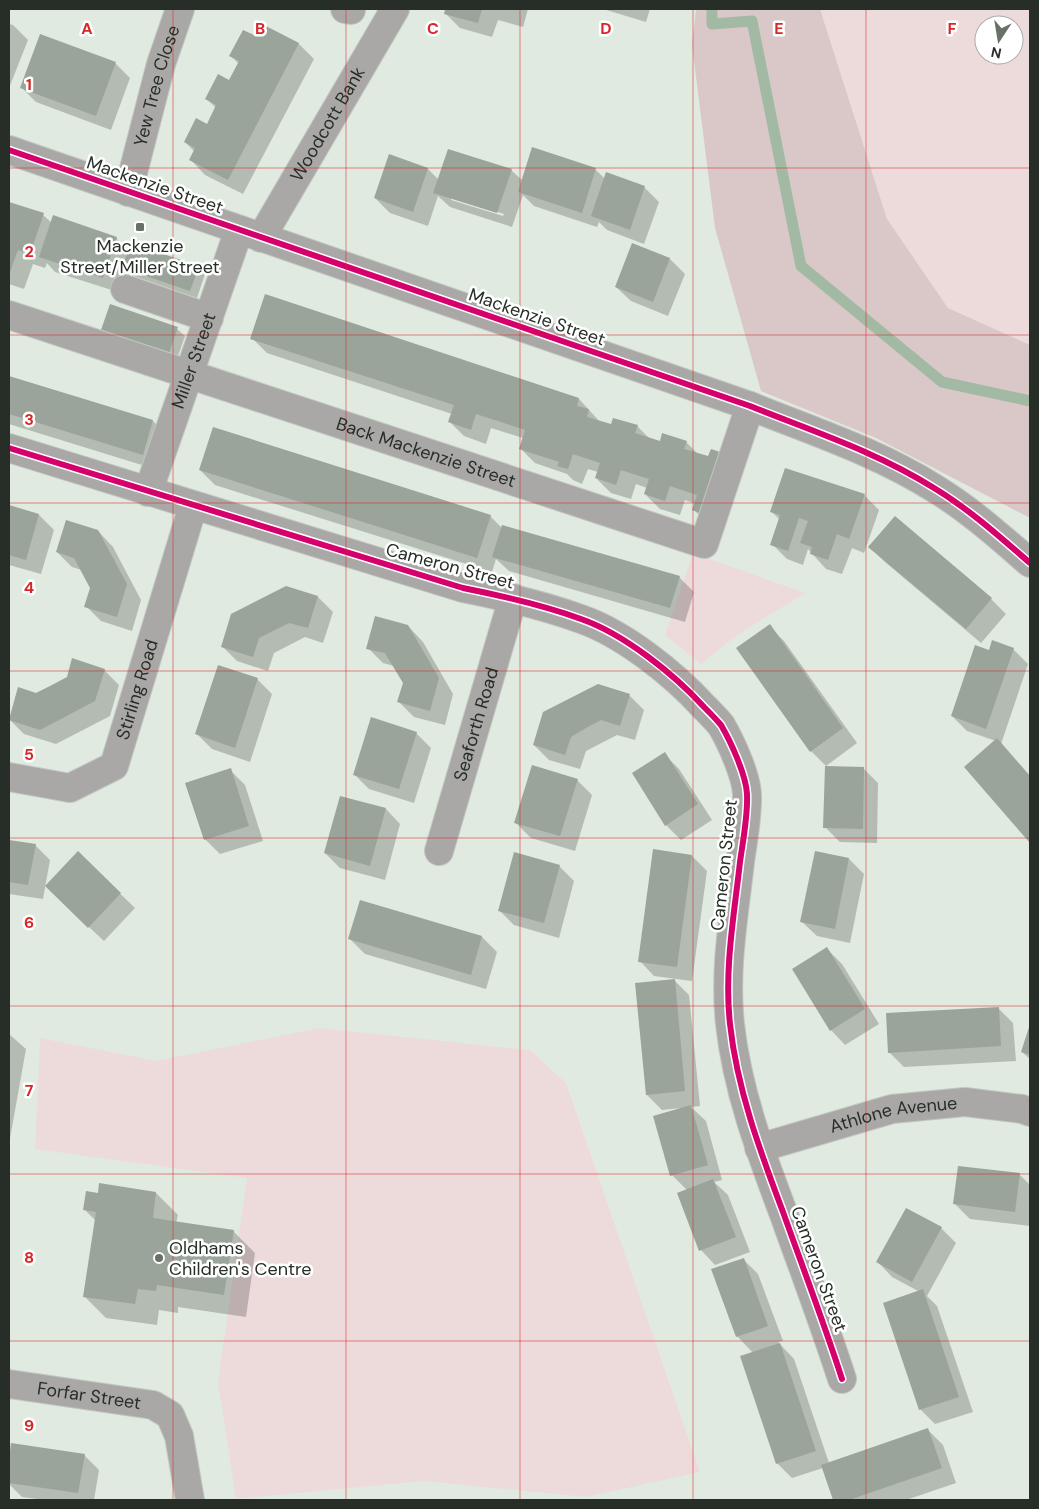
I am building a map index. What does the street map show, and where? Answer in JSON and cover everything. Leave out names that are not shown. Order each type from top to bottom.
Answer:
[{"type":"street","name":"Yew Tree Close","points":[[128,192],[161,64],[180,9]]},
{"type":"street","name":"Woodcott Bank","points":[[250,234],[396,9]]},
{"type":"street","name":"Mackenzie Street","points":[[9,150],[750,406],[871,454],[934,488],[990,528],[1030,563]]},
{"type":"street","name":"Miller Street","points":[[148,492],[208,318],[250,234]]},
{"type":"street","points":[[125,289],[208,318]]},
{"type":"street","name":"Back Mackenzie Street","points":[[9,315],[704,544],[750,406]]},
{"type":"street","name":"Cameron Street","points":[[9,448],[463,588],[514,598],[583,619],[622,639],[662,667],[697,699],[720,724],[736,756],[747,792],[746,824],[729,949],[728,994],[730,1024],[740,1081],[759,1148],[842,1379]]},
{"type":"street","name":"Stirling Road","points":[[9,777],[70,788],[114,766],[193,506]]},
{"type":"street","name":"Seaforth Road","points":[[439,851],[514,598]]},
{"type":"street","name":"Athlone Avenue","points":[[759,1148],[892,1109],[965,1102],[1022,1109],[1030,1112]]},
{"type":"street","name":"Forfar Street","points":[[9,1384],[153,1405],[170,1415],[180,1436],[190,1500]]},
{"type":"shaded area","points":[[696,9],[820,9],[887,219],[948,308],[1030,345],[1030,518],[876,438],[761,391],[715,228],[692,45]]},
{"type":"shaded area","points":[[820,9],[1030,9],[1030,345],[948,308],[887,219]]},
{"type":"shaded area","points":[[693,553],[805,593],[737,635],[701,664],[665,635]]},
{"type":"shaded area","points":[[319,1028],[530,1050],[566,1083],[700,1472],[586,1497],[424,1481],[236,1499],[218,1382],[247,1178],[35,1149],[40,1038],[156,1061]]},
{"type":"building","points":[[445,9],[482,9],[478,23],[444,14]]},
{"type":"building","points":[[260,23],[299,43],[228,180],[189,160],[195,148],[184,142],[196,118],[207,124],[216,105],[205,99],[218,74],[229,80],[239,61],[229,56],[243,30],[254,35]]},
{"type":"building","points":[[40,34],[116,62],[96,116],[20,88]]},
{"type":"building","points":[[532,147],[596,168],[582,213],[518,192]]},
{"type":"building","points":[[448,149],[512,169],[497,213],[433,193]]},
{"type":"building","points":[[389,154],[428,168],[413,212],[374,198]]},
{"type":"building","points":[[606,172],[645,186],[630,230],[591,216]]},
{"type":"building","points":[[9,202],[44,213],[30,254],[18,250],[9,275]]},
{"type":"building","points":[[53,215],[117,237],[103,278],[39,257]]},
{"type":"building","points":[[131,243],[199,266],[190,291],[122,268]]},
{"type":"building","points":[[632,243],[670,258],[653,302],[615,287]]},
{"type":"building","points":[[265,294],[579,398],[577,406],[589,409],[587,417],[611,424],[613,418],[638,425],[635,433],[660,441],[662,433],[687,441],[684,449],[708,456],[711,449],[723,453],[703,514],[692,510],[697,495],[670,486],[665,501],[644,494],[649,479],[621,470],[616,485],[595,478],[600,463],[573,454],[568,469],[557,466],[559,462],[519,449],[525,430],[476,414],[471,430],[448,422],[454,405],[250,339]]},
{"type":"building","points":[[110,304],[178,327],[169,353],[101,330]]},
{"type":"building","points":[[9,376],[153,420],[143,455],[9,414]]},
{"type":"building","points":[[213,427],[491,515],[477,558],[199,470]]},
{"type":"building","points":[[785,468],[865,494],[849,539],[837,534],[828,560],[810,554],[812,547],[800,543],[808,521],[799,518],[788,551],[770,545],[780,515],[770,512]]},
{"type":"building","points":[[9,505],[39,514],[26,560],[9,555]]},
{"type":"building","points":[[895,516],[992,598],[966,629],[868,547]]},
{"type":"building","points":[[66,520],[98,530],[127,584],[117,617],[84,607],[90,588],[74,558],[56,552]]},
{"type":"building","points":[[502,525],[680,576],[670,608],[492,557]]},
{"type":"building","points":[[286,586],[318,596],[308,628],[289,623],[259,638],[253,657],[221,647],[231,614]]},
{"type":"building","points":[[375,616],[408,625],[439,678],[430,711],[397,702],[403,683],[385,653],[366,649]]},
{"type":"building","points":[[770,624],[843,728],[810,752],[736,648]]},
{"type":"building","points":[[992,640],[1014,648],[986,729],[951,716],[975,645],[989,650]]},
{"type":"building","points":[[72,658],[105,669],[95,701],[40,730],[9,720],[18,687],[36,693],[67,677]]},
{"type":"building","points":[[218,665],[258,678],[235,748],[195,734]]},
{"type":"building","points":[[598,684],[630,694],[620,726],[601,720],[571,737],[565,755],[533,745],[543,712]]},
{"type":"building","points":[[371,717],[417,732],[399,789],[353,775]]},
{"type":"building","points":[[997,738],[1030,776],[1030,843],[964,767]]},
{"type":"building","points":[[665,752],[698,804],[665,826],[632,773]]},
{"type":"building","points":[[532,765],[578,779],[560,836],[514,823]]},
{"type":"building","points":[[825,766],[864,767],[863,829],[823,828]]},
{"type":"building","points":[[231,768],[249,826],[204,840],[185,783]]},
{"type":"building","points":[[340,796],[386,808],[370,866],[324,853]]},
{"type":"building","points":[[9,840],[36,844],[28,885],[9,882]]},
{"type":"building","points":[[653,849],[692,855],[677,967],[638,962]]},
{"type":"building","points":[[78,851],[121,893],[88,928],[45,886]]},
{"type":"building","points":[[815,851],[849,858],[835,929],[800,922]]},
{"type":"building","points":[[514,852],[560,865],[544,923],[498,911]]},
{"type":"building","points":[[360,900],[482,936],[471,975],[348,939]]},
{"type":"building","points":[[827,947],[865,1009],[830,1031],[792,969]]},
{"type":"building","points":[[675,979],[685,1091],[646,1095],[635,983]]},
{"type":"building","points":[[999,1007],[1001,1046],[888,1053],[886,1013]]},
{"type":"building","points":[[1030,1024],[1030,1055],[1021,1052]]},
{"type":"building","points":[[691,1105],[708,1165],[670,1176],[653,1116]]},
{"type":"building","points":[[958,1166],[1020,1173],[1015,1212],[953,1204]]},
{"type":"building","points":[[713,1179],[736,1237],[699,1251],[677,1193]]},
{"type":"building","name":"Oldhams Children's Centre","points":[[99,1183],[156,1192],[153,1218],[234,1230],[224,1295],[157,1285],[156,1291],[138,1289],[135,1304],[83,1297],[96,1212],[83,1210],[86,1191],[98,1193]]},
{"type":"building","points":[[906,1208],[942,1227],[912,1282],[876,1262]]},
{"type":"building","points":[[744,1258],[768,1326],[736,1337],[711,1269]]},
{"type":"building","points":[[923,1289],[959,1397],[919,1410],[883,1303]]},
{"type":"building","points":[[780,1343],[816,1451],[776,1464],[740,1356]]},
{"type":"building","points":[[928,1428],[942,1468],[849,1500],[833,1500],[821,1465]]},
{"type":"building","points":[[11,1443],[85,1454],[78,1493],[9,1483]]},
{"type":"waterway","points":[[712,9],[712,24],[752,21],[801,266],[942,382],[1030,401]]},
{"type":"cycle path","points":[[9,150],[750,406],[844,443],[912,475],[947,496],[1030,563]]},
{"type":"cycle path","points":[[9,448],[463,588],[523,601],[581,619],[614,634],[647,656],[692,694],[721,725],[737,759],[744,778],[747,794],[746,819],[729,963],[728,1004],[733,1048],[750,1120],[842,1379]]},
{"type":"place","name":"Mackenzie Street/Miller Street","points":[[140,227]]},
{"type":"place","name":"Oldhams Children's Centre","points":[[159,1258]]}]
